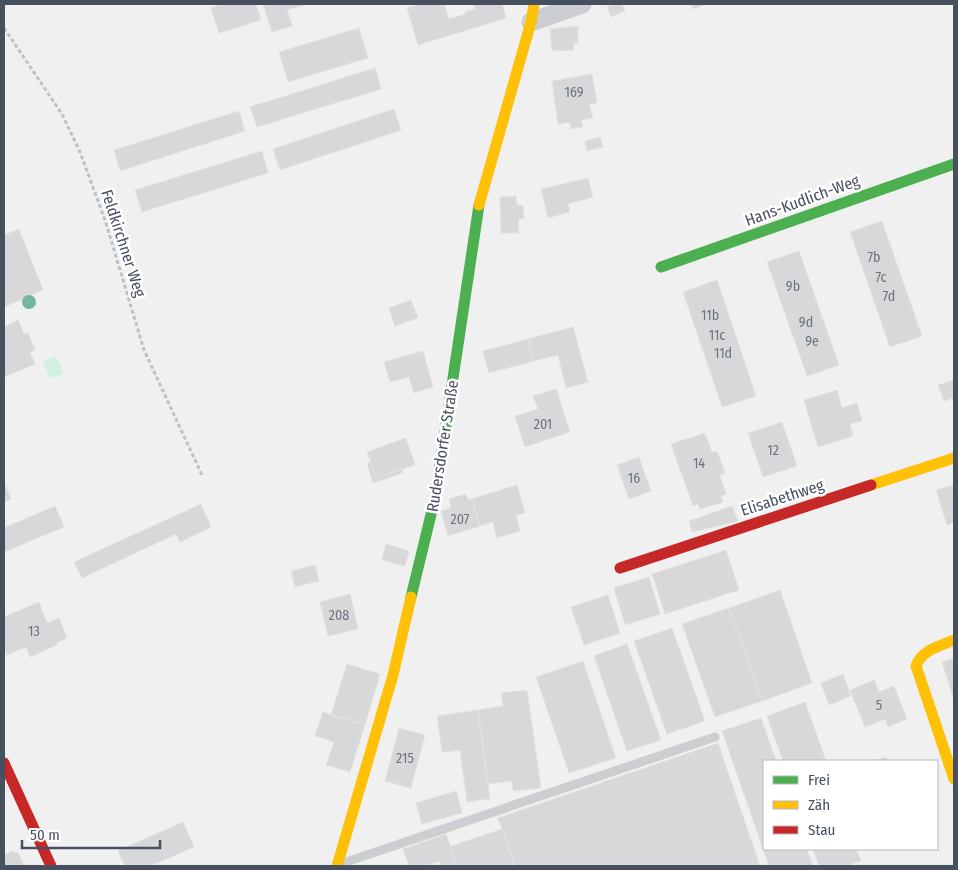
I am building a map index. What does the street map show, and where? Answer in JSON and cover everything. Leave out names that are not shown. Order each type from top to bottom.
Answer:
[{"type":"street","name":"Rudersdorfer Straße","points":[[338,865],[392,675],[433,508],[480,200],[532,13],[582,4]]},
{"type":"street","name":"Hans-Kudlich-Weg","points":[[661,267],[954,164]]},
{"type":"street","name":"Elisabethweg","points":[[620,568],[954,458]]},
{"type":"street","points":[[954,640],[924,653],[917,660],[916,666],[954,779]]},
{"type":"street","points":[[4,763],[51,866]]},
{"type":"lane","points":[[338,865],[715,737]]},
{"type":"path","name":"Feldkirchner Weg","points":[[4,28],[62,114],[80,152],[105,220],[144,350],[202,476]]},
{"type":"green space","points":[[56,356],[64,374],[50,379],[43,361]]},
{"type":"building","points":[[222,4],[256,4],[261,20],[219,33],[211,8]]},
{"type":"building","points":[[263,4],[307,4],[287,10],[292,26],[272,32]]},
{"type":"building","points":[[421,4],[444,4],[449,19],[475,9],[473,4],[502,4],[506,18],[418,45],[407,8]]},
{"type":"building","points":[[614,4],[622,4],[625,11],[611,17],[607,7]]},
{"type":"building","points":[[691,4],[707,4],[693,9]]},
{"type":"building","points":[[578,26],[578,43],[574,43],[574,50],[552,51],[550,29]]},
{"type":"building","points":[[359,28],[368,58],[288,82],[279,52]]},
{"type":"building","points":[[375,68],[381,89],[257,127],[250,107]]},
{"type":"building","points":[[592,74],[597,103],[589,104],[593,118],[581,120],[583,127],[571,129],[570,122],[558,124],[552,81]]},
{"type":"building","points":[[394,109],[401,130],[280,170],[273,149]]},
{"type":"building","points":[[239,111],[245,131],[120,171],[114,150]]},
{"type":"building","points":[[600,137],[603,147],[587,151],[585,141]]},
{"type":"building","points":[[262,151],[268,173],[142,212],[135,190]]},
{"type":"building","points":[[588,178],[593,197],[568,204],[570,212],[548,218],[541,189]]},
{"type":"building","points":[[516,196],[517,205],[523,205],[524,219],[518,219],[519,233],[501,233],[500,197]]},
{"type":"building","points":[[882,221],[922,336],[890,347],[850,232]]},
{"type":"building","points":[[19,229],[43,290],[4,307],[4,235]]},
{"type":"building","points":[[799,251],[839,365],[807,376],[767,262]]},
{"type":"building","points":[[717,280],[756,396],[722,407],[683,292]]},
{"type":"building","points":[[411,300],[418,318],[395,326],[389,308]]},
{"type":"building","points":[[18,320],[24,334],[28,333],[35,350],[30,352],[35,364],[4,377],[4,327]]},
{"type":"building","points":[[573,327],[588,382],[566,388],[558,355],[534,361],[528,339]]},
{"type":"building","points":[[528,339],[534,361],[489,373],[483,351]]},
{"type":"building","points":[[423,351],[433,387],[414,393],[409,377],[390,382],[384,362]]},
{"type":"building","points":[[954,380],[954,398],[944,401],[938,385]]},
{"type":"building","points":[[556,389],[570,432],[525,447],[515,416],[538,409],[533,396]]},
{"type":"building","points":[[837,390],[842,408],[857,403],[862,421],[850,424],[853,436],[818,447],[804,400]]},
{"type":"building","points":[[782,422],[797,466],[763,477],[748,433]]},
{"type":"building","points":[[705,433],[712,452],[717,451],[725,473],[720,475],[726,494],[721,496],[723,502],[700,509],[698,504],[693,506],[671,444]]},
{"type":"building","points":[[406,438],[415,465],[376,478],[367,452]]},
{"type":"building","points":[[639,457],[651,491],[629,499],[617,465]]},
{"type":"building","points":[[370,462],[376,478],[402,469],[403,473],[373,483],[367,463]]},
{"type":"building","points":[[4,482],[11,499],[4,502]]},
{"type":"building","points":[[517,485],[525,513],[516,515],[520,531],[497,538],[493,522],[480,526],[472,499]]},
{"type":"building","points":[[953,485],[954,522],[947,525],[936,490]]},
{"type":"building","points":[[466,494],[468,500],[472,499],[480,526],[448,536],[441,511],[451,508],[449,499]]},
{"type":"building","points":[[201,504],[211,527],[180,542],[176,534],[82,578],[74,562]]},
{"type":"building","points":[[55,506],[64,527],[4,552],[4,528]]},
{"type":"building","points":[[732,506],[738,521],[692,532],[689,521]]},
{"type":"building","points":[[386,544],[409,551],[405,566],[382,560]]},
{"type":"building","points":[[726,550],[739,590],[665,614],[652,574]]},
{"type":"building","points":[[315,565],[319,581],[295,587],[291,571]]},
{"type":"building","points":[[649,577],[660,614],[625,625],[614,588]]},
{"type":"building","points":[[780,590],[812,683],[762,701],[729,608]]},
{"type":"building","points":[[350,594],[358,629],[328,636],[320,602]]},
{"type":"building","points":[[608,595],[620,633],[584,645],[571,607]]},
{"type":"building","points":[[39,602],[47,623],[59,618],[67,638],[56,643],[57,645],[30,657],[26,647],[7,655],[4,647],[4,617]]},
{"type":"building","points":[[729,608],[762,701],[715,717],[682,624]]},
{"type":"building","points":[[672,628],[705,721],[667,734],[634,641]]},
{"type":"building","points":[[627,644],[661,740],[627,751],[594,656]]},
{"type":"building","points":[[954,658],[954,700],[942,662]]},
{"type":"building","points":[[583,661],[616,758],[569,773],[536,677]]},
{"type":"building","points":[[347,664],[380,674],[365,725],[331,715]]},
{"type":"building","points":[[843,674],[851,696],[829,705],[821,683]]},
{"type":"building","points":[[874,680],[879,692],[894,686],[907,719],[888,727],[885,719],[865,727],[850,690]]},
{"type":"building","points":[[527,690],[541,788],[513,791],[512,781],[488,784],[478,710],[503,706],[501,693]]},
{"type":"building","points":[[805,702],[826,760],[783,760],[767,716]]},
{"type":"building","points":[[478,710],[490,799],[467,802],[460,750],[442,752],[437,716]]},
{"type":"building","points":[[323,712],[365,725],[350,772],[326,765],[334,742],[315,736]]},
{"type":"building","points":[[761,718],[776,760],[763,760],[763,849],[722,731]]},
{"type":"building","points":[[399,728],[425,735],[411,788],[385,781]]},
{"type":"building","points":[[718,743],[760,866],[506,866],[514,864],[498,818]]},
{"type":"building","points":[[886,757],[888,760],[877,760]]},
{"type":"building","points":[[456,791],[462,813],[422,824],[416,803]]},
{"type":"building","points":[[183,822],[194,847],[150,866],[125,866],[118,851]]},
{"type":"building","points":[[502,829],[514,864],[506,866],[458,866],[451,846]]},
{"type":"building","points":[[446,834],[458,866],[441,866],[440,861],[425,866],[409,866],[403,849]]},
{"type":"building","points":[[763,850],[807,850],[813,866],[769,866]]},
{"type":"building","points":[[813,850],[856,850],[861,861],[846,866],[819,866]]},
{"type":"building","points":[[12,851],[19,854],[24,866],[4,866],[4,855]]},
{"type":"traffic: fast","points":[[661,267],[954,164]]},
{"type":"traffic: fast","points":[[411,597],[435,498],[479,205]]},
{"type":"traffic: slow","points":[[479,205],[531,22],[534,4]]},
{"type":"traffic: slow","points":[[871,485],[954,458]]},
{"type":"traffic: slow","points":[[337,866],[393,675],[411,597]]},
{"type":"traffic: slow","points":[[954,640],[927,652],[916,666],[954,779]]},
{"type":"traffic: jam","points":[[620,568],[871,485]]},
{"type":"traffic: jam","points":[[4,763],[51,866]]}]
